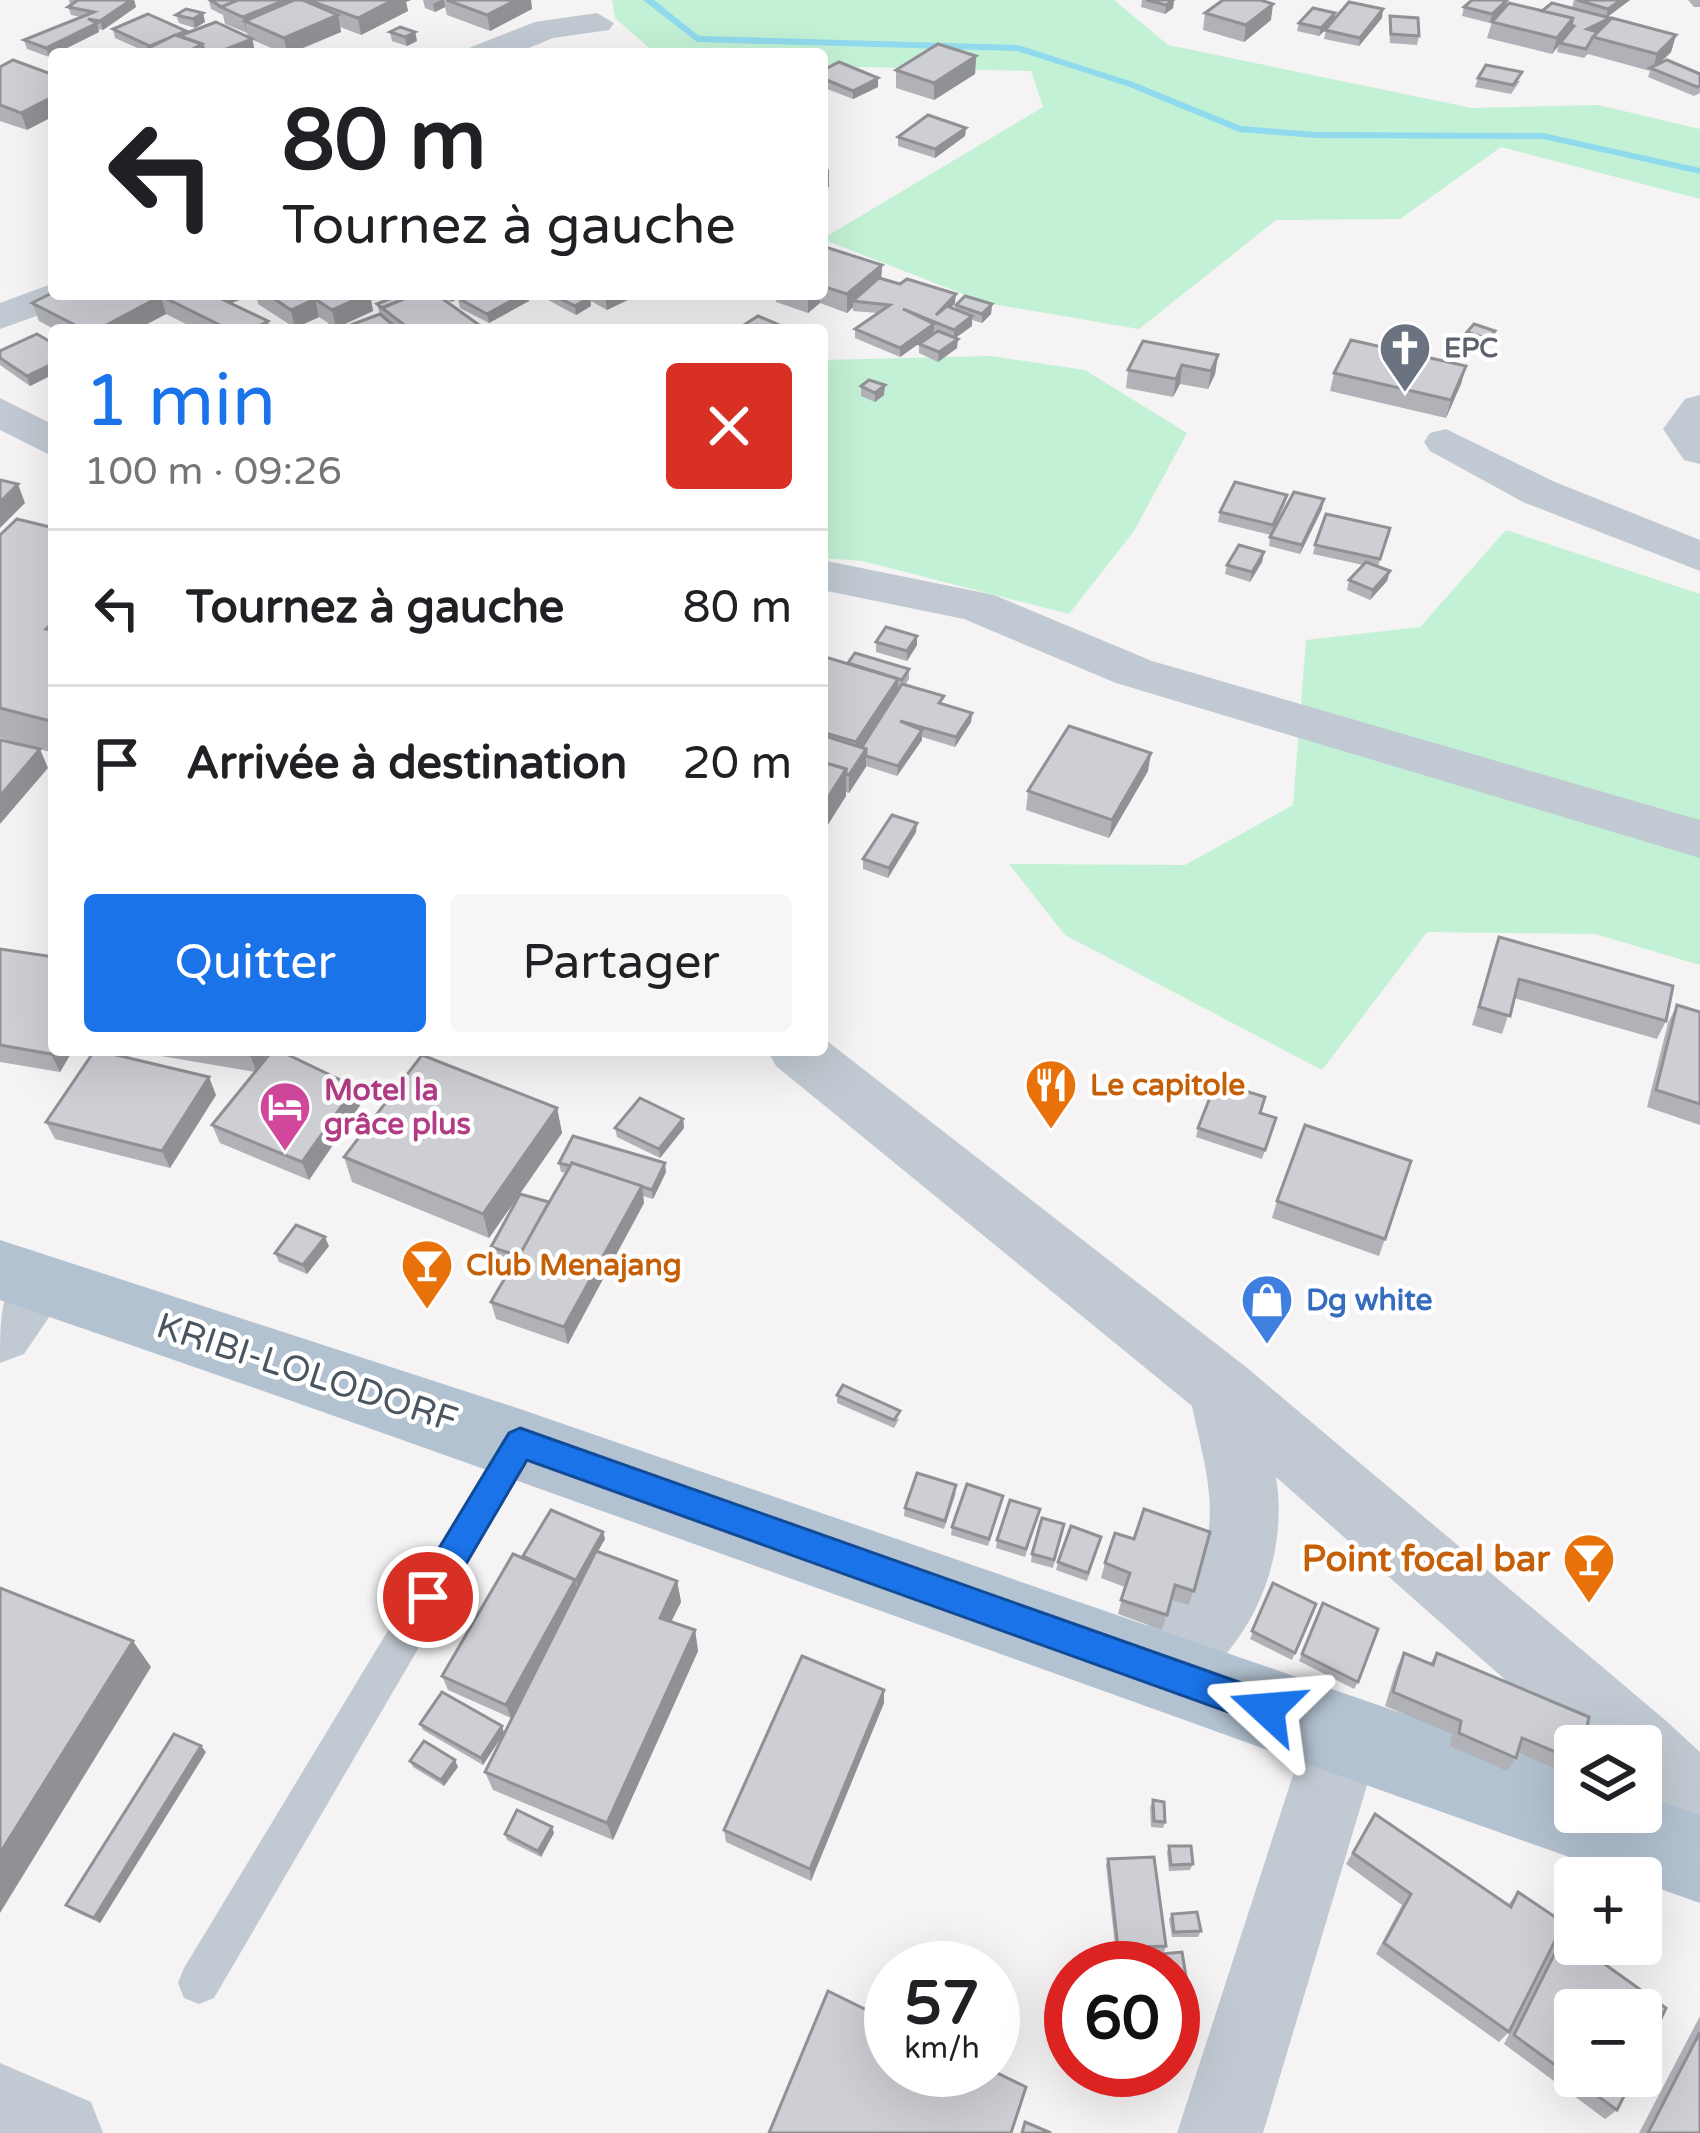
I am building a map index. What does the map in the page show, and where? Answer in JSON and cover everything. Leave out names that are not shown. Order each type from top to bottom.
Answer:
[{"type":"main road","name":"KRIBI-LOLODORF","points":[[12,1296],[520,1443],[1152,1671],[1700,1859]]},
{"type":"street","points":[[498,48],[547,29],[597,23]]},
{"type":"street","points":[[0,316],[48,298]]},
{"type":"street","points":[[1700,408],[1685,429],[1700,451]]},
{"type":"street","points":[[0,412],[48,440]]},
{"type":"street","points":[[1446,442],[1539,492],[1700,557]]},
{"type":"street","points":[[828,576],[977,606],[1134,672],[1700,839]]},
{"type":"street","points":[[804,1056],[1222,1388],[1526,1644],[1614,1725]]},
{"type":"street","points":[[1152,1671],[1217,1604],[1241,1563],[1244,1510],[1222,1388]]},
{"type":"street","points":[[1220,2133],[1344,1735]]},
{"type":"street","points":[[1662,1769],[1700,1805]]},
{"type":"street","points":[[0,2105],[60,2133]]},
{"type":"lane","points":[[199,1983],[520,1443]]},
{"type":"green space","points":[[612,0],[1114,0],[1168,45],[1472,108],[1598,105],[1700,129],[1700,199],[1501,147],[1400,219],[1276,220],[1139,329],[986,303],[828,241],[828,235],[1043,107],[1031,71],[828,66],[828,48],[649,48],[615,18]]},
{"type":"green space","points":[[990,356],[1085,370],[1187,433],[1134,531],[1069,614],[863,561],[828,558],[828,360]]},
{"type":"green space","points":[[1506,530],[1700,594],[1700,965],[1595,934],[1427,932],[1322,1070],[1065,935],[1009,864],[1185,865],[1293,805],[1306,640],[1420,627]]},
{"type":"building","points":[[78,0],[131,0],[100,21],[88,19],[97,23],[46,48],[24,40],[94,12],[68,7]]},
{"type":"building","points":[[210,0],[238,0],[222,7]]},
{"type":"building","points":[[238,0],[285,0],[243,17],[221,7]]},
{"type":"building","points":[[294,0],[338,15],[284,38],[245,21]]},
{"type":"building","points":[[308,0],[393,0],[358,18]]},
{"type":"building","points":[[447,0],[516,0],[487,15]]},
{"type":"building","points":[[1223,0],[1273,4],[1246,25],[1205,13]]},
{"type":"building","points":[[1472,0],[1507,0],[1492,14],[1464,7]]},
{"type":"building","points":[[1577,0],[1621,0],[1608,9]]},
{"type":"building","points":[[1349,2],[1383,9],[1360,38],[1325,30]]},
{"type":"building","points":[[1509,3],[1573,18],[1557,38],[1492,22]]},
{"type":"building","points":[[1552,3],[1610,18],[1587,29],[1598,32],[1586,49],[1560,43],[1574,26],[1573,18],[1542,11]]},
{"type":"building","points":[[1313,8],[1335,13],[1321,28],[1299,23]]},
{"type":"building","points":[[186,9],[203,13],[193,19],[176,15]]},
{"type":"building","points":[[148,14],[186,31],[150,46],[113,29]]},
{"type":"building","points":[[1390,16],[1418,18],[1419,36],[1391,34]]},
{"type":"building","points":[[1612,18],[1676,35],[1657,54],[1593,37]]},
{"type":"building","points":[[216,22],[252,39],[229,48],[203,48],[179,36]]},
{"type":"building","points":[[400,27],[415,32],[405,37],[390,32]]},
{"type":"building","points":[[175,35],[202,44],[194,48],[149,48]]},
{"type":"building","points":[[938,44],[976,56],[934,83],[896,70]]},
{"type":"building","points":[[13,60],[48,73],[48,99],[21,113],[0,105],[0,67]]},
{"type":"building","points":[[1667,60],[1700,74],[1700,86],[1650,68]]},
{"type":"building","points":[[839,62],[878,78],[853,91],[828,81],[828,68]]},
{"type":"building","points":[[1486,65],[1522,72],[1513,85],[1478,78]]},
{"type":"building","points":[[928,115],[966,128],[935,149],[898,137]]},
{"type":"building","points":[[828,248],[882,265],[847,294],[828,288]]},
{"type":"building","points":[[879,278],[900,284],[907,279],[956,294],[936,315],[947,306],[972,316],[954,330],[903,309],[934,324],[900,348],[855,329],[890,305],[853,301]]},
{"type":"building","points":[[48,295],[48,300],[153,300],[108,324],[73,324],[32,303]]},
{"type":"building","points":[[965,296],[992,304],[982,314],[956,305]]},
{"type":"building","points":[[169,300],[224,300],[268,321],[218,324]]},
{"type":"building","points":[[276,300],[313,300],[291,310]]},
{"type":"building","points":[[317,300],[354,300],[332,310]]},
{"type":"building","points":[[401,300],[444,300],[478,324],[403,324],[382,308]]},
{"type":"building","points":[[462,300],[513,300],[487,314]]},
{"type":"building","points":[[380,314],[392,324],[353,324]]},
{"type":"building","points":[[758,316],[777,324],[745,324]]},
{"type":"building","points":[[1474,324],[1495,331],[1488,339],[1467,332]]},
{"type":"building","points":[[938,331],[958,339],[939,352],[919,344]]},
{"type":"building","points":[[37,334],[48,340],[48,366],[27,376],[0,358],[0,351]]},
{"type":"building","points":[[1351,340],[1466,366],[1451,400],[1334,373]]},
{"type":"building","points":[[1143,341],[1218,355],[1211,371],[1182,365],[1176,379],[1128,370]]},
{"type":"building","points":[[869,380],[885,385],[875,393],[861,386]]},
{"type":"building","points":[[0,480],[18,484],[0,502]]},
{"type":"building","points":[[1235,482],[1287,495],[1273,525],[1220,512]]},
{"type":"building","points":[[1294,492],[1324,499],[1302,545],[1270,537]]},
{"type":"building","points":[[1326,514],[1390,528],[1380,559],[1315,545]]},
{"type":"building","points":[[17,519],[48,527],[48,720],[0,708],[0,535]]},
{"type":"building","points":[[1239,545],[1264,552],[1252,572],[1227,565]]},
{"type":"building","points":[[1366,562],[1390,571],[1373,590],[1349,580]]},
{"type":"building","points":[[886,627],[917,636],[907,651],[876,642]]},
{"type":"building","points":[[855,653],[909,669],[902,680],[848,663]]},
{"type":"building","points":[[828,658],[898,679],[856,742],[828,734]]},
{"type":"building","points":[[902,684],[944,696],[939,703],[972,713],[956,737],[900,721],[922,730],[898,766],[866,756],[862,747]]},
{"type":"building","points":[[1069,726],[1151,753],[1112,820],[1028,791]]},
{"type":"building","points":[[828,737],[866,749],[849,775],[846,769],[828,764]]},
{"type":"building","points":[[0,740],[40,749],[0,796]]},
{"type":"building","points":[[828,764],[846,769],[828,798]]},
{"type":"building","points":[[892,815],[917,823],[889,868],[863,859]]},
{"type":"building","points":[[1499,937],[1673,986],[1666,1021],[1519,979],[1510,1016],[1479,1007]]},
{"type":"building","points":[[0,949],[48,956],[48,1053],[0,1045]]},
{"type":"building","points":[[1677,1005],[1700,1012],[1700,1104],[1656,1090]]},
{"type":"building","points":[[91,1056],[120,1056],[209,1077],[162,1151],[46,1122]]},
{"type":"building","points":[[268,1056],[290,1056],[355,1087],[302,1162],[212,1125]]},
{"type":"building","points":[[421,1056],[557,1108],[483,1214],[344,1157]]},
{"type":"building","points":[[1216,1082],[1265,1097],[1260,1113],[1276,1118],[1265,1150],[1198,1128]]},
{"type":"building","points":[[640,1098],[683,1119],[659,1149],[615,1128]]},
{"type":"building","points":[[1305,1125],[1411,1161],[1385,1239],[1277,1201]]},
{"type":"building","points":[[573,1136],[665,1163],[652,1190],[572,1163],[559,1163]]},
{"type":"building","points":[[572,1163],[642,1186],[564,1327],[491,1302]]},
{"type":"building","points":[[520,1194],[549,1202],[519,1256],[491,1247]]},
{"type":"building","points":[[296,1225],[325,1237],[303,1265],[275,1253]]},
{"type":"building","points":[[843,1385],[900,1411],[894,1420],[837,1395]]},
{"type":"building","points":[[917,1473],[956,1485],[945,1521],[905,1508]]},
{"type":"building","points":[[967,1484],[1003,1496],[989,1539],[952,1527]]},
{"type":"building","points":[[1010,1500],[1040,1509],[1026,1549],[997,1540]]},
{"type":"building","points":[[1144,1509],[1210,1532],[1194,1591],[1175,1585],[1167,1615],[1121,1600],[1130,1573],[1105,1563],[1115,1533],[1134,1539]]},
{"type":"building","points":[[551,1510],[603,1532],[576,1580],[523,1556]]},
{"type":"building","points":[[1042,1518],[1064,1524],[1054,1560],[1032,1554]]},
{"type":"building","points":[[1071,1526],[1101,1537],[1088,1573],[1058,1562]]},
{"type":"building","points":[[596,1551],[677,1581],[660,1618],[695,1630],[607,1823],[485,1772]]},
{"type":"building","points":[[513,1554],[575,1580],[506,1705],[442,1676]]},
{"type":"building","points":[[1273,1583],[1316,1604],[1295,1653],[1252,1631]]},
{"type":"building","points":[[0,1588],[133,1641],[0,1853]]},
{"type":"building","points":[[1323,1603],[1378,1629],[1358,1682],[1302,1654]]},
{"type":"building","points":[[1404,1653],[1433,1665],[1437,1653],[1589,1717],[1587,1725],[1554,1725],[1554,1751],[1522,1738],[1516,1758],[1459,1733],[1461,1721],[1393,1692]]},
{"type":"building","points":[[802,1656],[884,1690],[810,1869],[724,1830]]},
{"type":"building","points":[[442,1692],[502,1726],[481,1758],[420,1724]]},
{"type":"building","points":[[174,1734],[201,1746],[94,1918],[66,1905]]},
{"type":"building","points":[[424,1741],[455,1760],[441,1780],[410,1761]]},
{"type":"building","points":[[1153,1800],[1164,1802],[1165,1822],[1154,1821]]},
{"type":"building","points":[[517,1810],[552,1827],[538,1851],[505,1834]]},
{"type":"building","points":[[1375,1814],[1511,1907],[1518,1892],[1554,1916],[1554,1943],[1509,2032],[1384,1943],[1411,1894],[1353,1853]]},
{"type":"building","points":[[1169,1846],[1191,1846],[1193,1864],[1171,1865]]},
{"type":"building","points":[[1154,1857],[1165,1941],[1117,1941],[1108,1859]]},
{"type":"building","points":[[1197,1912],[1201,1931],[1174,1932],[1172,1914]]},
{"type":"building","points":[[1554,1955],[1554,1965],[1606,1965],[1639,1989],[1554,1989],[1554,2064],[1514,2035]]},
{"type":"building","points":[[828,1991],[864,2009],[864,2097],[1020,2097],[1020,2084],[1026,2087],[1011,2133],[769,2133]]},
{"type":"building","points":[[1700,2032],[1700,2133],[1648,2133]]},
{"type":"building","points":[[1599,2097],[1624,2097],[1617,2110]]},
{"type":"building","points":[[1025,2122],[1051,2133],[1022,2133]]},
{"type":"waterway","points":[[648,0],[697,39],[1018,48],[1130,84],[1239,129],[1316,135],[1543,136],[1700,171]]},
{"type":"place","name":"EPC","points":[[1405,394]]},
{"type":"place","name":"Le capitole","points":[[1051,1131]]},
{"type":"place","name":"Motel la grâce plus","points":[[285,1153]]},
{"type":"place","name":"Club Menajang","points":[[427,1311]]},
{"type":"place","name":"Dg white","points":[[1267,1346]]},
{"type":"place","name":"Point focal bar","points":[[1589,1605]]},
{"type":"route","points":[[428,1597],[520,1443],[1267,1709]]}]
